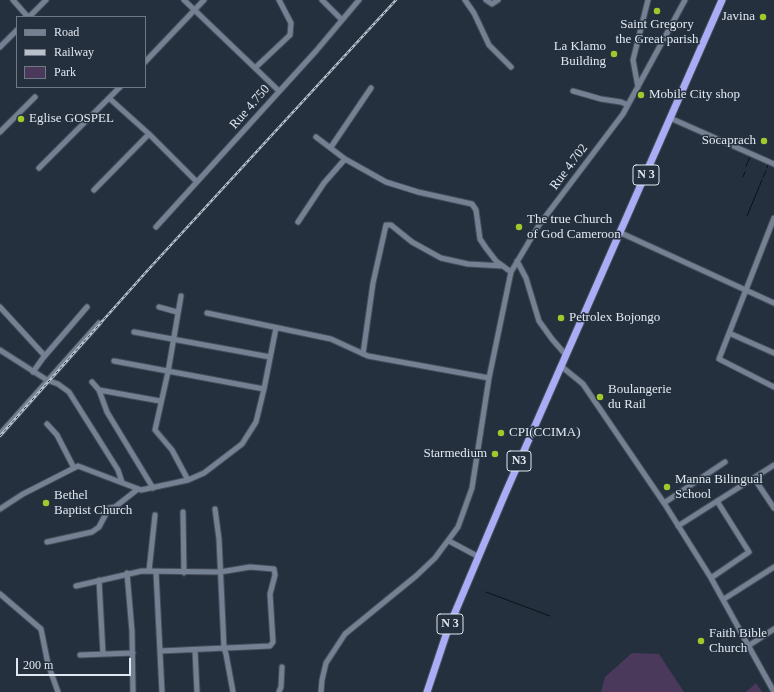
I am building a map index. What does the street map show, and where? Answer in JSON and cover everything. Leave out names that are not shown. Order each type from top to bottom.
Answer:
[{"type":"highway","name":"N 3","points":[[561,366],[572,333],[670,118],[717,0]]},
{"type":"highway","name":"N 3","points":[[566,352],[621,233],[632,200],[696,54],[722,0]]},
{"type":"highway","name":"N3","points":[[479,557],[561,366]]},
{"type":"highway","name":"N 3","points":[[427,692],[448,629],[479,557]]},
{"type":"street","points":[[13,0],[28,16]]},
{"type":"street","points":[[30,16],[46,0]]},
{"type":"street","points":[[184,0],[279,91]]},
{"type":"street","points":[[146,61],[204,0]]},
{"type":"street","points":[[255,68],[290,35],[291,23],[279,0]]},
{"type":"street","points":[[322,0],[342,20]]},
{"type":"street","name":"Rue 4.750","points":[[156,227],[316,51],[359,0]]},
{"type":"street","points":[[465,0],[474,13],[489,45],[511,68]]},
{"type":"street","points":[[486,0],[492,4],[498,0]]},
{"type":"street","points":[[638,87],[633,60],[648,0]]},
{"type":"street","name":"Rue 4.702","points":[[321,692],[326,664],[346,634],[416,576],[449,541],[458,527],[472,488],[489,378],[511,272],[539,225],[628,105],[685,0]]},
{"type":"street","points":[[0,47],[16,31]]},
{"type":"street","points":[[39,168],[119,88]]},
{"type":"street","points":[[331,146],[371,88]]},
{"type":"street","points":[[573,91],[601,100],[621,102],[628,105]]},
{"type":"street","points":[[0,132],[35,97]]},
{"type":"street","points":[[109,98],[198,182]]},
{"type":"street","points":[[670,118],[774,164]]},
{"type":"street","points":[[94,190],[148,134]]},
{"type":"street","points":[[316,137],[331,146],[345,159],[386,182],[472,204],[476,210],[480,239],[496,261],[511,272]]},
{"type":"street","points":[[298,222],[324,183],[345,159]]},
{"type":"street","points":[[774,218],[719,357],[721,361],[774,387]]},
{"type":"street","points":[[362,354],[373,283],[386,226],[391,225],[412,242],[441,258],[468,264],[503,266]]},
{"type":"street","points":[[621,233],[774,302]]},
{"type":"street","points":[[517,261],[526,278],[539,321],[552,339],[566,352]]},
{"type":"street","points":[[181,296],[177,312],[168,372],[160,401],[155,432],[172,450],[188,480]]},
{"type":"street","points":[[0,307],[44,355]]},
{"type":"street","points":[[33,372],[44,355],[87,307]]},
{"type":"street","points":[[159,307],[177,312]]},
{"type":"street","points":[[207,313],[331,339],[347,345],[362,354],[489,378]]},
{"type":"street","points":[[0,434],[99,323]]},
{"type":"street","points":[[0,509],[23,494],[74,468],[82,466],[138,489],[153,488],[188,480],[204,473],[242,444],[256,422],[276,328]]},
{"type":"street","points":[[134,332],[270,356]]},
{"type":"street","points":[[729,333],[774,352]]},
{"type":"street","points":[[1,354],[47,380],[54,381],[69,392],[118,470],[122,482]]},
{"type":"street","points":[[114,361],[264,389]]},
{"type":"street","points":[[561,366],[583,384],[664,503],[712,578],[774,692]]},
{"type":"street","points":[[92,382],[99,390],[107,412],[153,488]]},
{"type":"street","points":[[99,390],[160,401]]},
{"type":"street","points":[[47,424],[56,435],[74,468]]},
{"type":"street","points":[[664,503],[725,462]]},
{"type":"street","points":[[678,526],[774,464]]},
{"type":"street","points":[[754,478],[774,508]]},
{"type":"street","points":[[47,542],[92,532],[98,527],[109,508],[115,507],[138,489]]},
{"type":"street","points":[[712,578],[750,552],[717,501]]},
{"type":"street","points":[[215,509],[220,539],[220,572],[224,648],[232,692]]},
{"type":"street","points":[[183,512],[184,573]]},
{"type":"street","points":[[149,571],[155,515]]},
{"type":"street","points":[[449,541],[479,557]]},
{"type":"street","points":[[76,586],[127,573],[149,571],[184,573],[220,572],[250,567],[265,567],[274,569],[275,575],[270,594],[272,645],[160,651]]},
{"type":"street","points":[[724,599],[774,567]]},
{"type":"street","points":[[156,572],[162,692]]},
{"type":"street","points":[[127,573],[133,692]]},
{"type":"street","points":[[99,580],[103,654]]},
{"type":"street","points":[[0,594],[41,629],[48,664],[58,692]]},
{"type":"street","points":[[748,646],[774,629]]},
{"type":"street","points":[[195,650],[197,692]]},
{"type":"street","points":[[80,655],[132,653]]},
{"type":"street","points":[[279,692],[281,687],[282,667]]},
{"type":"green space","points":[[632,653],[659,654],[684,692],[601,692],[605,677]]},
{"type":"green space","points":[[756,683],[762,692],[746,692]]},
{"type":"waterway","points":[[746,166],[750,157]]},
{"type":"waterway","points":[[763,177],[766,171]]},
{"type":"waterway","points":[[743,177],[745,172]]},
{"type":"waterway","points":[[747,216],[762,180]]},
{"type":"waterway","points":[[754,374],[767,380]]},
{"type":"waterway","points":[[768,381],[771,382],[773,380]]},
{"type":"waterway","points":[[486,592],[550,616]]},
{"type":"railway","points":[[0,436],[147,271],[396,0]]},
{"type":"place","name":"Saint Gregory the Great parish","points":[[657,11]]},
{"type":"place","name":"Javina","points":[[763,17]]},
{"type":"place","name":"La Klamo Building","points":[[614,54]]},
{"type":"place","name":"Mobile City shop","points":[[641,95]]},
{"type":"place","name":"Eglise GOSPEL","points":[[21,119]]},
{"type":"place","name":"Socaprach","points":[[764,141]]},
{"type":"place","name":"The true Church of God Cameroon","points":[[519,227]]},
{"type":"place","name":"Petrolex Bojongo","points":[[561,318]]},
{"type":"place","name":"Boulangerie du Rail","points":[[600,397]]},
{"type":"place","name":"CPI(CCIMA)","points":[[501,433]]},
{"type":"place","name":"Starmedium","points":[[495,454]]},
{"type":"place","name":"Manna Bilingual School","points":[[667,487]]},
{"type":"place","name":"Bethel Baptist Church","points":[[46,503]]},
{"type":"place","name":"Faith Bible Church","points":[[701,641]]}]
